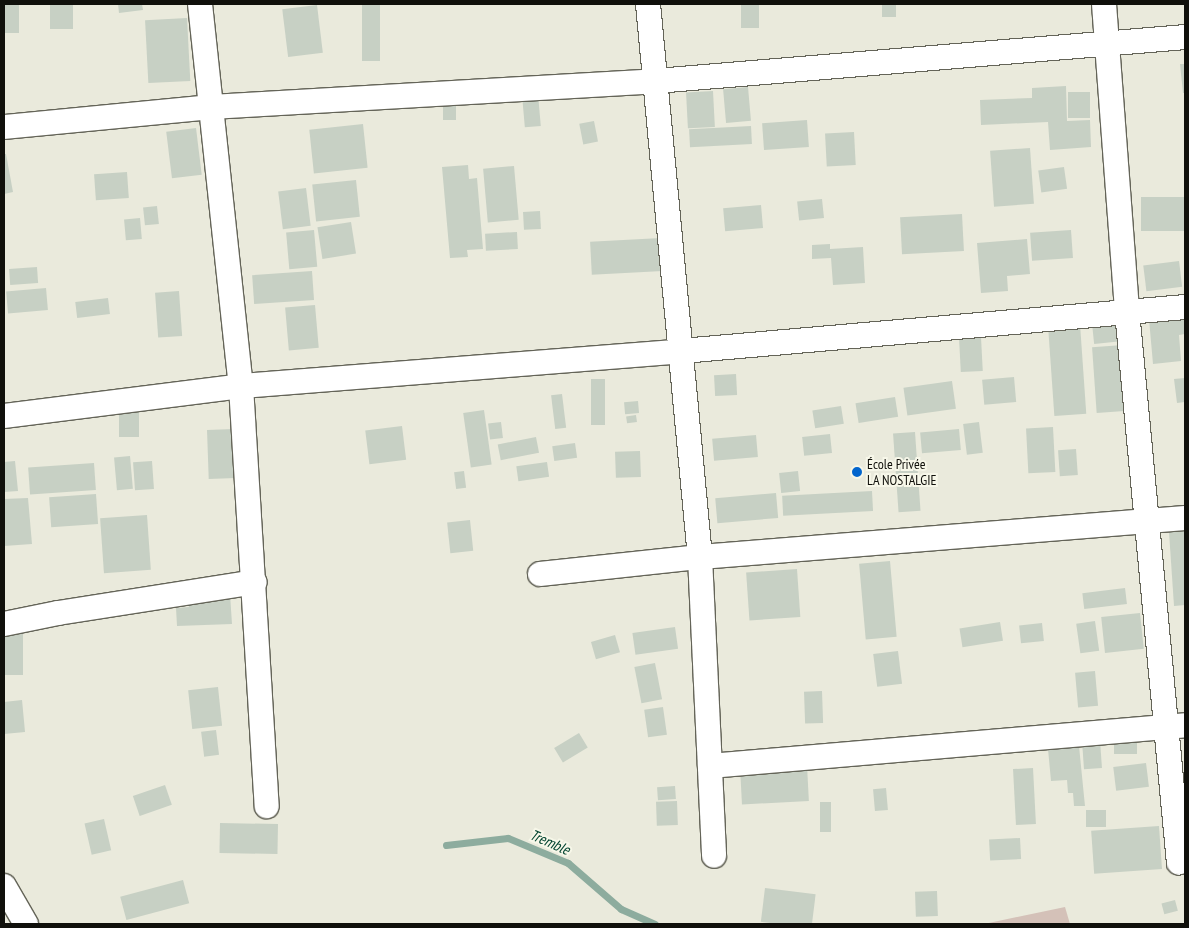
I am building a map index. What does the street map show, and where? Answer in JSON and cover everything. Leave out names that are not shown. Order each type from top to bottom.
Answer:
[{"type":"street","points":[[200,4],[241,386],[267,806]]},
{"type":"street","points":[[648,4],[700,557],[714,856]]},
{"type":"street","points":[[1104,4],[1127,311],[1147,521],[1176,725],[1179,863]]},
{"type":"street","points":[[4,127],[210,107],[656,81],[1185,36]]},
{"type":"street","points":[[4,416],[241,386],[682,352],[1185,307]]},
{"type":"street","points":[[540,574],[700,557],[1185,518]]},
{"type":"street","points":[[4,624],[58,613],[254,582]]},
{"type":"street","points":[[710,766],[1176,725]]},
{"type":"street","points":[[4,886],[26,924]]},
{"type":"shaded area","points":[[1065,907],[1070,924],[984,924]]},
{"type":"building","points":[[4,4],[19,4],[19,33],[4,33]]},
{"type":"building","points":[[50,4],[73,4],[73,29],[50,29]]},
{"type":"building","points":[[118,4],[142,4],[143,10],[119,13]]},
{"type":"building","points":[[362,4],[380,4],[380,61],[362,61]]},
{"type":"building","points":[[741,4],[759,4],[759,28],[741,28]]},
{"type":"building","points":[[882,4],[896,4],[896,17],[882,17]]},
{"type":"building","points":[[317,5],[323,53],[288,57],[282,9]]},
{"type":"building","points":[[187,18],[190,81],[148,83],[145,20]]},
{"type":"building","points":[[1180,64],[1185,64],[1185,93],[1183,93]]},
{"type":"building","points":[[1066,86],[1067,121],[1090,120],[1091,147],[1050,150],[1048,122],[981,125],[980,100],[1032,98],[1032,88]]},
{"type":"building","points":[[748,87],[751,121],[726,123],[723,89]]},
{"type":"building","points":[[713,91],[715,127],[688,128],[686,92]]},
{"type":"building","points":[[1068,92],[1090,92],[1090,118],[1068,118]]},
{"type":"building","points":[[538,94],[541,126],[525,127],[522,95]]},
{"type":"building","points":[[443,102],[456,102],[456,120],[443,120]]},
{"type":"building","points":[[807,120],[809,147],[764,150],[762,123]]},
{"type":"building","points":[[594,121],[598,142],[583,144],[579,124]]},
{"type":"building","points":[[363,124],[368,168],[314,173],[309,130]]},
{"type":"building","points":[[751,126],[752,144],[690,147],[689,129]]},
{"type":"building","points":[[196,128],[202,175],[172,178],[166,132]]},
{"type":"building","points":[[854,132],[856,165],[827,166],[825,134]]},
{"type":"building","points":[[1030,148],[1034,204],[994,207],[990,151]]},
{"type":"building","points":[[4,154],[6,154],[13,192],[4,194]]},
{"type":"building","points":[[468,165],[469,179],[477,178],[483,249],[467,250],[468,257],[450,258],[442,167]]},
{"type":"building","points":[[514,166],[519,220],[488,222],[483,169]]},
{"type":"building","points":[[1064,167],[1067,189],[1041,192],[1038,171]]},
{"type":"building","points":[[127,172],[129,198],[96,200],[94,174]]},
{"type":"building","points":[[356,180],[360,217],[316,221],[312,185]]},
{"type":"building","points":[[306,188],[311,226],[283,229],[278,191]]},
{"type":"building","points":[[1141,197],[1185,197],[1185,231],[1141,231]]},
{"type":"building","points":[[822,199],[824,218],[799,221],[797,202]]},
{"type":"building","points":[[761,205],[763,228],[725,231],[723,208]]},
{"type":"building","points":[[157,206],[159,224],[145,225],[143,207]]},
{"type":"building","points":[[540,211],[541,229],[524,230],[523,212]]},
{"type":"building","points":[[962,214],[964,251],[902,254],[900,217]]},
{"type":"building","points":[[140,218],[142,239],[126,240],[124,219]]},
{"type":"building","points":[[351,222],[356,254],[322,259],[317,227]]},
{"type":"building","points":[[314,230],[317,267],[289,269],[286,232]]},
{"type":"building","points":[[1071,230],[1073,258],[1032,261],[1030,233]]},
{"type":"building","points":[[517,232],[518,249],[486,251],[485,234]]},
{"type":"building","points":[[661,238],[663,271],[592,275],[590,242]]},
{"type":"building","points":[[1027,239],[1030,274],[1007,276],[1008,291],[981,293],[977,243]]},
{"type":"building","points":[[830,244],[830,249],[863,247],[865,283],[833,285],[831,258],[812,259],[812,245]]},
{"type":"building","points":[[1179,261],[1182,287],[1146,291],[1143,265]]},
{"type":"building","points":[[37,267],[38,283],[10,285],[9,269]]},
{"type":"building","points":[[312,271],[314,300],[254,304],[252,275]]},
{"type":"building","points":[[46,288],[48,310],[8,313],[6,291]]},
{"type":"building","points":[[179,291],[182,336],[158,338],[155,293]]},
{"type":"building","points":[[108,298],[110,314],[77,318],[75,302]]},
{"type":"building","points":[[315,305],[319,348],[289,350],[285,308]]},
{"type":"building","points":[[1185,315],[1185,334],[1179,335],[1181,361],[1153,364],[1149,319]]},
{"type":"building","points":[[1121,322],[1123,341],[1094,344],[1092,325]]},
{"type":"building","points":[[1080,324],[1086,414],[1054,416],[1048,326]]},
{"type":"building","points":[[981,337],[983,371],[961,372],[959,338]]},
{"type":"building","points":[[1123,345],[1128,411],[1097,413],[1092,347]]},
{"type":"building","points":[[736,374],[737,395],[715,396],[714,375]]},
{"type":"building","points":[[1014,377],[1016,402],[984,405],[982,380]]},
{"type":"building","points":[[1185,378],[1185,402],[1177,403],[1174,379]]},
{"type":"building","points":[[591,379],[605,379],[605,425],[591,425]]},
{"type":"building","points":[[952,381],[956,409],[907,416],[903,388]]},
{"type":"building","points":[[562,394],[566,428],[555,429],[551,395]]},
{"type":"building","points":[[895,397],[898,417],[859,423],[855,403]]},
{"type":"building","points":[[638,401],[639,413],[625,414],[624,402]]},
{"type":"building","points":[[119,405],[139,405],[139,437],[119,437]]},
{"type":"building","points":[[841,406],[844,424],[815,428],[812,411]]},
{"type":"building","points":[[484,410],[492,464],[471,467],[463,413]]},
{"type":"building","points":[[636,415],[637,422],[627,423],[626,416]]},
{"type":"building","points":[[501,422],[503,438],[490,439],[488,424]]},
{"type":"building","points":[[979,422],[983,453],[967,455],[963,424]]},
{"type":"building","points":[[402,426],[406,460],[369,464],[365,431]]},
{"type":"building","points":[[1053,427],[1055,472],[1028,473],[1026,428]]},
{"type":"building","points":[[234,429],[236,478],[209,479],[207,430]]},
{"type":"building","points":[[959,429],[961,450],[922,453],[920,432]]},
{"type":"building","points":[[915,432],[921,511],[899,512],[893,434]]},
{"type":"building","points":[[830,434],[832,453],[804,456],[802,437]]},
{"type":"building","points":[[756,435],[758,457],[714,461],[712,439]]},
{"type":"building","points":[[536,437],[539,453],[501,460],[498,444]]},
{"type":"building","points":[[575,443],[577,458],[554,461],[552,446]]},
{"type":"building","points":[[1076,449],[1078,475],[1060,476],[1058,450]]},
{"type":"building","points":[[640,451],[641,477],[616,478],[615,452]]},
{"type":"building","points":[[130,456],[133,489],[117,490],[114,457]]},
{"type":"building","points":[[15,461],[18,491],[4,492],[4,462]]},
{"type":"building","points":[[152,461],[154,489],[135,490],[133,462]]},
{"type":"building","points":[[547,462],[549,477],[518,481],[516,466]]},
{"type":"building","points":[[94,463],[96,490],[30,495],[28,468]]},
{"type":"building","points":[[464,471],[466,488],[456,489],[454,472]]},
{"type":"building","points":[[798,471],[800,491],[781,493],[779,473]]},
{"type":"building","points":[[872,491],[873,511],[783,516],[782,496]]},
{"type":"building","points":[[776,493],[778,518],[717,523],[715,498]]},
{"type":"building","points":[[96,494],[98,524],[51,527],[49,497]]},
{"type":"building","points":[[28,498],[32,544],[4,546],[4,499]]},
{"type":"building","points":[[147,515],[151,570],[104,573],[100,518]]},
{"type":"building","points":[[470,520],[473,551],[450,553],[447,522]]},
{"type":"building","points":[[1185,531],[1185,605],[1174,606],[1169,532]]},
{"type":"building","points":[[890,561],[897,637],[866,639],[859,564]]},
{"type":"building","points":[[797,569],[800,617],[749,620],[746,573]]},
{"type":"building","points":[[1125,588],[1127,604],[1084,609],[1082,593]]},
{"type":"building","points":[[230,594],[232,624],[177,626],[176,608],[189,607],[188,596]]},
{"type":"building","points":[[1140,613],[1144,649],[1105,653],[1101,617]]},
{"type":"building","points":[[1095,621],[1099,651],[1080,653],[1076,624]]},
{"type":"building","points":[[1000,622],[1003,641],[962,647],[960,628]]},
{"type":"building","points":[[1042,623],[1044,641],[1021,643],[1019,625]]},
{"type":"building","points":[[675,627],[678,649],[635,655],[632,633]]},
{"type":"building","points":[[4,630],[23,630],[23,675],[4,675]]},
{"type":"building","points":[[615,635],[620,652],[596,659],[591,642]]},
{"type":"building","points":[[898,651],[902,684],[877,687],[873,654]]},
{"type":"building","points":[[655,663],[662,699],[641,703],[634,667]]},
{"type":"building","points":[[1095,671],[1098,706],[1078,708],[1075,673]]},
{"type":"building","points":[[218,687],[222,726],[192,729],[188,690]]},
{"type":"building","points":[[822,691],[823,723],[805,724],[804,692]]},
{"type":"building","points":[[22,700],[25,732],[4,734],[4,702]]},
{"type":"building","points":[[663,707],[667,735],[648,737],[644,710]]},
{"type":"building","points":[[216,730],[219,755],[204,757],[201,732]]},
{"type":"building","points":[[579,733],[588,748],[563,763],[554,748]]},
{"type":"building","points":[[1114,739],[1137,739],[1137,754],[1114,754]]},
{"type":"building","points":[[1100,740],[1102,768],[1084,769],[1082,741]]},
{"type":"building","points":[[1079,746],[1085,806],[1074,806],[1073,793],[1068,793],[1067,780],[1051,781],[1048,749]]},
{"type":"building","points":[[1146,763],[1149,787],[1116,791],[1113,767]]},
{"type":"building","points":[[807,765],[809,801],[742,804],[740,769]]},
{"type":"building","points":[[1033,768],[1036,824],[1016,825],[1013,769]]},
{"type":"building","points":[[165,785],[172,805],[140,816],[133,796]]},
{"type":"building","points":[[675,786],[676,799],[658,800],[657,787]]},
{"type":"building","points":[[886,788],[888,810],[875,811],[873,789]]},
{"type":"building","points":[[677,801],[678,825],[657,826],[656,802]]},
{"type":"building","points":[[820,802],[831,802],[831,832],[820,832]]},
{"type":"building","points":[[1086,810],[1106,810],[1106,827],[1086,827]]},
{"type":"building","points":[[104,819],[111,850],[92,855],[85,823]]},
{"type":"building","points":[[220,823],[278,824],[277,854],[219,853]]},
{"type":"building","points":[[1159,826],[1162,869],[1094,874],[1091,831]]},
{"type":"building","points":[[1020,838],[1021,859],[990,861],[989,840]]},
{"type":"building","points":[[183,880],[189,903],[126,920],[120,897]]},
{"type":"building","points":[[765,888],[816,894],[812,924],[761,922]]},
{"type":"building","points":[[937,891],[938,916],[916,917],[915,892]]},
{"type":"building","points":[[1175,900],[1178,911],[1164,914],[1161,904]]},
{"type":"waterway","name":"Tremble","points":[[446,845],[508,838],[568,863],[621,909],[655,924]]},
{"type":"place","name":"École Privée LA NOSTALGIE","points":[[857,472]]}]
